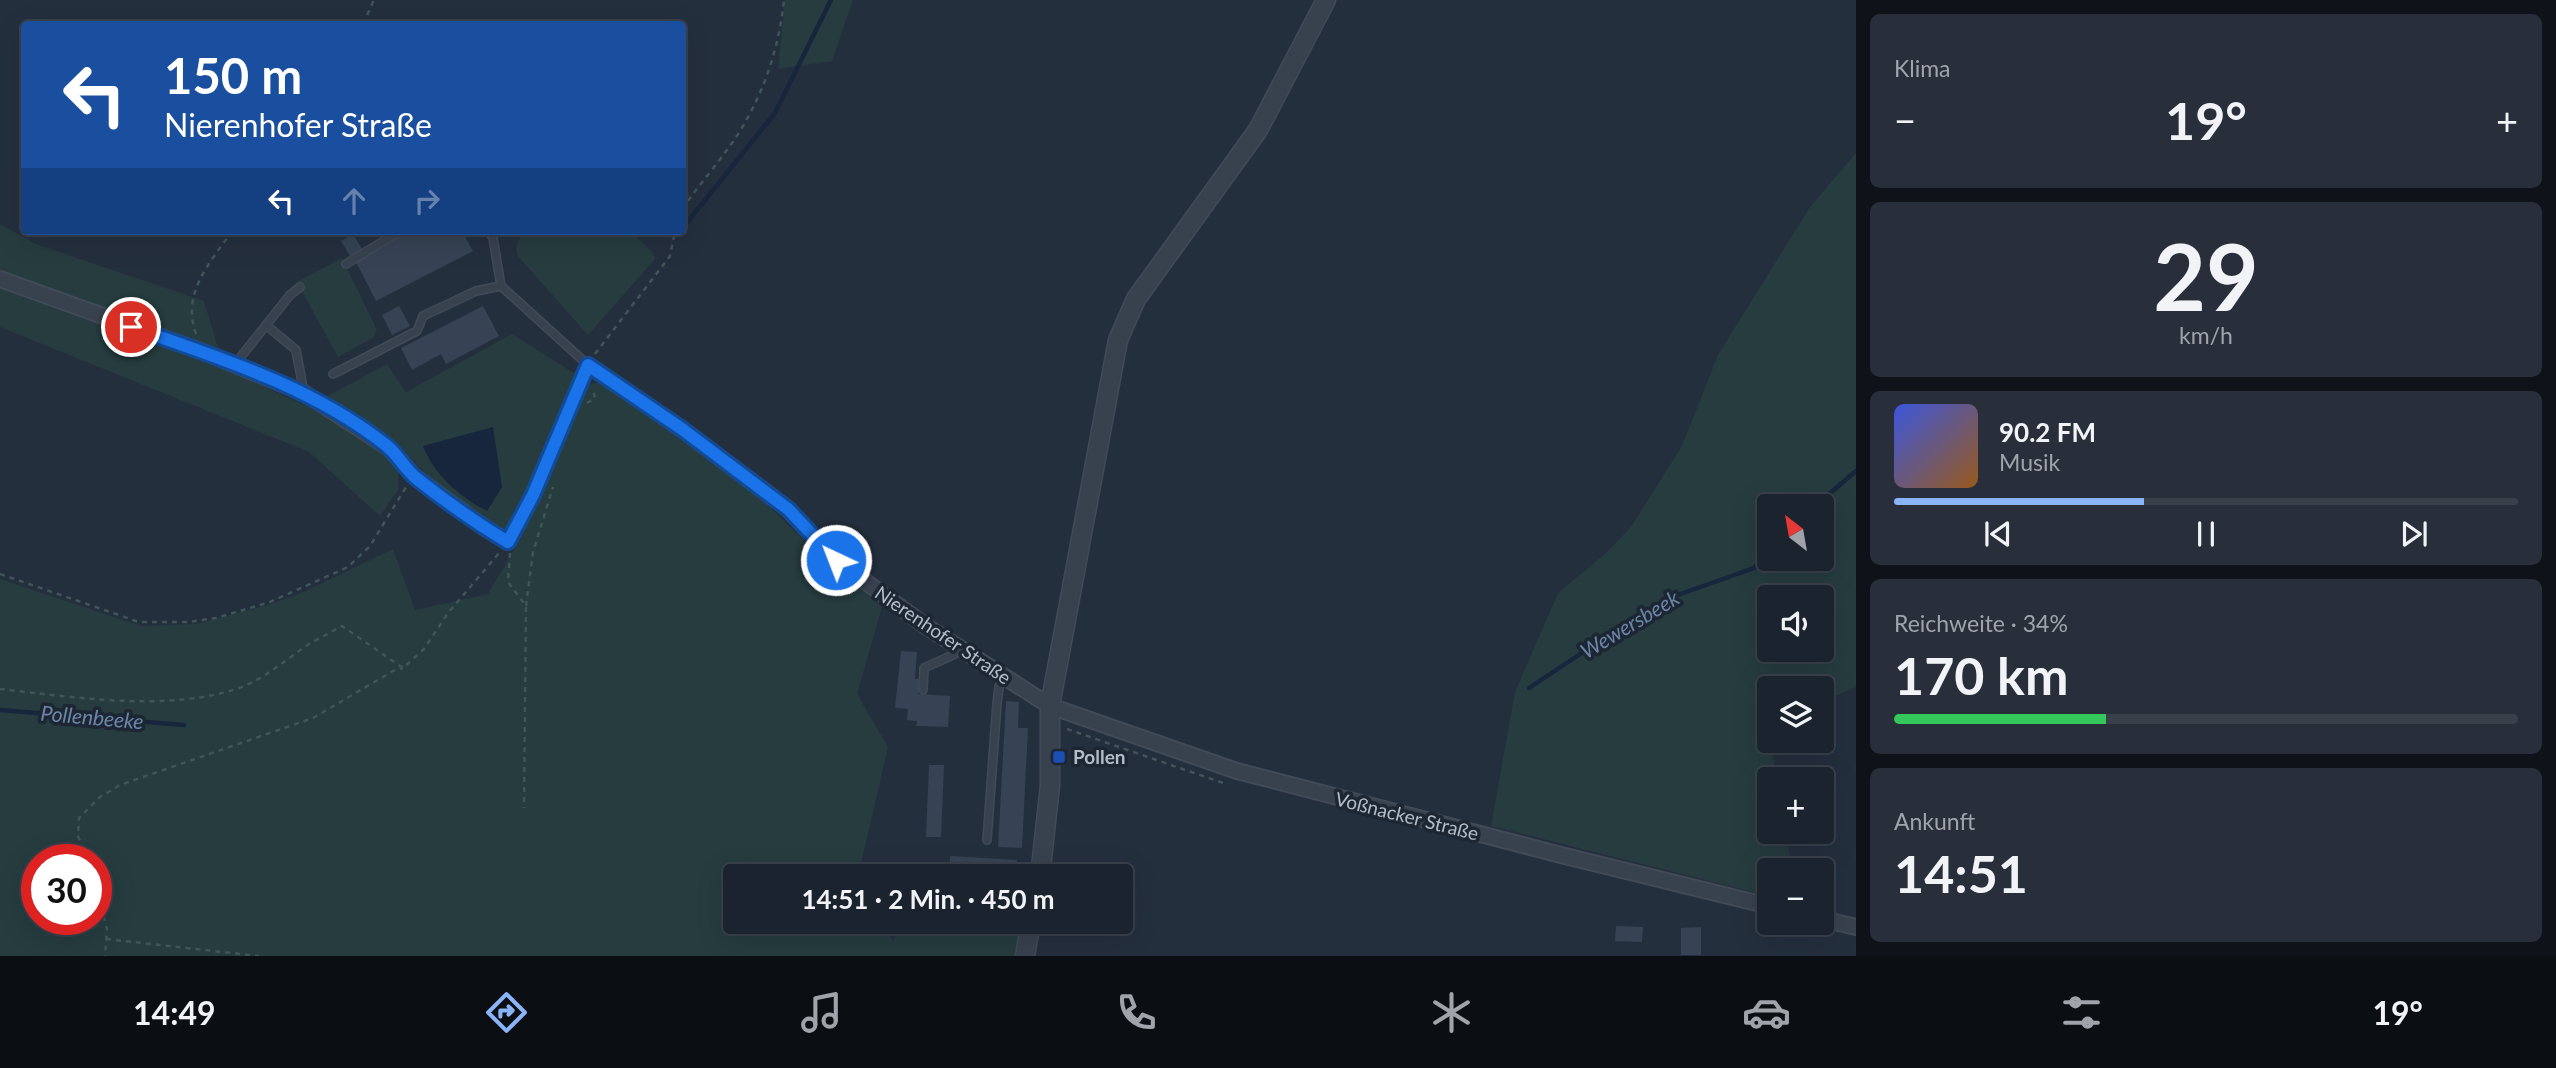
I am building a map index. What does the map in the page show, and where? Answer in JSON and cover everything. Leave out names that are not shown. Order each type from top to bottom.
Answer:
[{"type":"street","points":[[1041,864],[1050,785],[1050,706],[1118,340],[1125,319],[1159,265],[1258,130],[1326,0]]},
{"type":"street","points":[[0,279],[206,353],[304,393],[389,448],[414,476],[508,542],[533,495],[590,367]]},
{"type":"street","name":"Nierenhofer Straße","points":[[590,367],[682,429],[788,509],[836,560],[957,647],[1050,706]]},
{"type":"street","name":"Voßnacker Straße","points":[[1050,706],[1237,771],[1757,903]]},
{"type":"street","points":[[1834,922],[1856,927]]},
{"type":"street","points":[[1025,956],[1029,934]]},
{"type":"lane","points":[[346,264],[393,235]]},
{"type":"lane","points":[[491,235],[501,286],[590,367]]},
{"type":"lane","points":[[333,374],[417,331],[423,316],[476,291],[501,286]]},
{"type":"lane","points":[[234,364],[290,295],[300,287]]},
{"type":"lane","points":[[266,325],[296,349],[304,393]]},
{"type":"lane","points":[[923,690],[924,668],[953,655],[957,647]]},
{"type":"lane","points":[[987,840],[997,703],[1003,677]]},
{"type":"path","points":[[364,21],[374,0]]},
{"type":"path","points":[[686,204],[739,133],[755,104],[774,58],[784,0]]},
{"type":"path","points":[[206,353],[194,327],[191,305],[202,273],[229,235]]},
{"type":"path","points":[[587,403],[595,398],[590,367],[595,353],[670,256],[674,235]]},
{"type":"path","points":[[0,574],[139,622],[187,622],[216,618],[270,602],[348,567],[370,546],[414,476]]},
{"type":"path","points":[[524,808],[526,606],[533,552],[557,477]]},
{"type":"path","points":[[508,542],[512,559],[508,582],[526,606]]},
{"type":"path","points":[[81,844],[78,836],[79,818],[100,797],[120,785],[313,718],[393,671],[403,668],[424,649],[448,613],[508,542]]},
{"type":"path","points":[[0,689],[142,701],[185,701],[236,689],[254,681],[342,626],[403,668]]},
{"type":"path","points":[[104,956],[106,935]]},
{"type":"path","points":[[106,939],[259,956]]},
{"type":"green space","points":[[785,0],[853,0],[832,61],[778,69]]},
{"type":"green space","points":[[1856,153],[1856,687],[1834,697],[1834,676],[1757,676],[1757,753],[1773,753],[1774,767],[1757,767],[1757,844],[1788,844],[1791,858],[1757,858],[1757,893],[1491,826],[1515,692],[1558,593],[1605,554],[1631,527],[1682,446],[1716,360],[1718,363],[1716,358],[1810,207]]},
{"type":"green space","points":[[0,224],[36,244],[204,301],[218,348],[218,366],[305,405],[399,463],[398,490],[380,516],[309,452],[0,327]]},
{"type":"green space","points":[[524,235],[634,235],[653,252],[655,259],[588,335],[518,256],[517,244]]},
{"type":"green space","points":[[342,258],[377,330],[373,338],[338,357],[297,282]]},
{"type":"green space","points":[[512,334],[577,375],[506,536],[461,506],[407,455],[324,398],[387,364],[406,392]]},
{"type":"green space","points":[[602,382],[738,476],[824,560],[882,607],[857,694],[888,747],[861,864],[723,864],[723,934],[889,934],[893,941],[896,934],[1021,934],[1017,956],[0,956],[0,579],[141,626],[196,624],[271,604],[306,591],[393,549],[415,610],[488,594],[521,538],[584,385]]},
{"type":"water","points":[[493,427],[502,487],[487,511],[467,499],[441,476],[423,446]]},
{"type":"building","points":[[354,235],[362,249],[350,256],[341,241]]},
{"type":"building","points":[[402,235],[464,235],[473,251],[376,301],[355,260]]},
{"type":"building","points":[[399,306],[410,326],[392,335],[382,315]]},
{"type":"building","points":[[483,306],[499,336],[446,364],[441,354],[412,370],[401,348]]},
{"type":"building","points":[[901,651],[917,652],[915,679],[919,679],[918,694],[950,696],[948,727],[916,726],[917,721],[907,720],[908,709],[895,708]]},
{"type":"building","points":[[1006,701],[1019,702],[1018,728],[1028,728],[1022,848],[998,847]]},
{"type":"building","points":[[929,765],[944,765],[941,837],[926,837]]},
{"type":"building","points":[[950,856],[1017,860],[1017,864],[950,864]]},
{"type":"building","points":[[1616,926],[1643,927],[1642,942],[1615,941]]},
{"type":"building","points":[[1701,927],[1701,955],[1681,955],[1681,928]]},
{"type":"waterway","points":[[686,224],[775,113],[831,0]]},
{"type":"waterway","name":"Wewersbeek","points":[[1829,494],[1856,471]]},
{"type":"waterway","name":"Wewersbeek","points":[[1529,688],[1630,621],[1675,596],[1754,568],[1757,564]]},
{"type":"waterway","name":"Pollenbeeke","points":[[0,710],[184,725]]},
{"type":"place","name":"Pollen","points":[[1059,757]]},
{"type":"route","points":[[131,327],[206,353],[304,393],[389,448],[414,476],[508,542],[533,495],[588,365],[682,429],[788,509],[836,560]]}]
